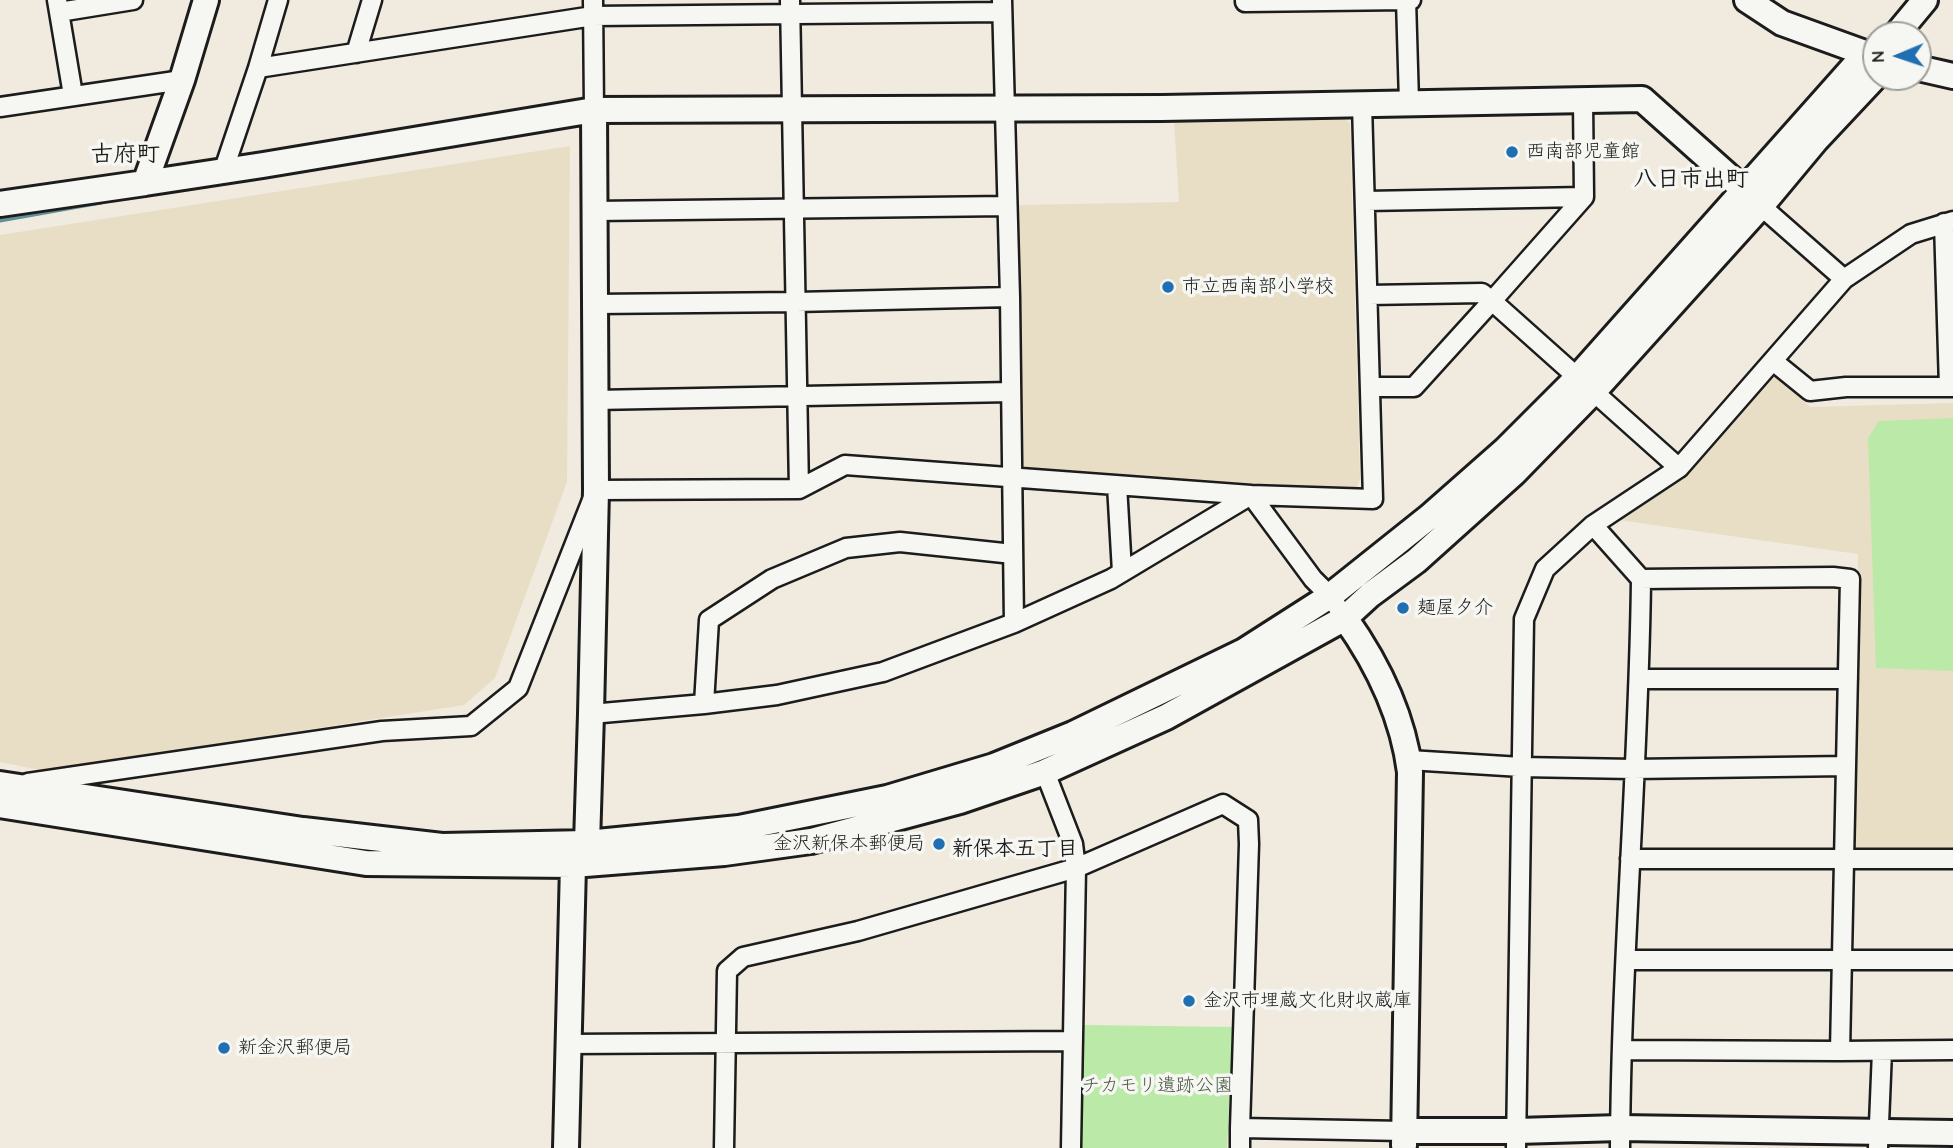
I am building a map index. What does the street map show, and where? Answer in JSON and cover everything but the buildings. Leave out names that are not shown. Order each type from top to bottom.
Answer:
[{"type":"street","points":[[73,95],[58,6],[133,0]]},
{"type":"street","points":[[145,183],[182,80],[206,0]]},
{"type":"street","points":[[223,172],[278,0]]},
{"type":"street","points":[[356,53],[372,0]]},
{"type":"street","points":[[1245,0],[1408,0],[1409,102]]},
{"type":"street","points":[[1747,0],[1782,23],[1862,52]]},
{"type":"street","points":[[1908,21],[1926,0]]},
{"type":"street","points":[[258,68],[356,53],[593,8],[1002,6],[1010,297],[1014,623]]},
{"type":"street","points":[[791,7],[799,489]]},
{"type":"street","points":[[566,1148],[573,865],[587,843],[591,714],[596,490],[593,8]]},
{"type":"street","points":[[3,791],[366,863],[573,865],[724,853],[811,841],[960,801],[1045,772],[1166,717],[1345,618],[1370,595],[1416,561],[1514,473],[1586,385],[1753,198],[1862,66]]},
{"type":"street","points":[[1932,71],[1953,76]]},
{"type":"street","points":[[0,107],[182,80]]},
{"type":"street","points":[[1753,198],[1816,140],[1862,91]]},
{"type":"street","points":[[0,204],[223,172],[594,110],[1004,109],[1642,99],[1844,279]]},
{"type":"street","points":[[1370,387],[1414,387],[1584,197],[1583,100]]},
{"type":"street","points":[[596,490],[799,489],[845,465],[1251,495],[1374,499],[1362,104]]},
{"type":"street","points":[[1366,201],[1584,197]]},
{"type":"street","points":[[594,211],[1007,206]]},
{"type":"street","points":[[1517,1140],[1524,619],[1545,569],[1593,525],[1679,468],[1844,279],[1910,234],[1949,222],[1951,387],[1846,387],[1810,391],[1773,361]]},
{"type":"street","points":[[1369,295],[1482,293],[1679,468]]},
{"type":"street","points":[[595,304],[1010,297]]},
{"type":"street","points":[[3,791],[442,846],[587,843],[740,828],[887,798],[995,766],[1073,734],[1244,651],[1330,596],[1586,385]]},
{"type":"street","points":[[595,400],[1011,392]]},
{"type":"street","points":[[1117,485],[1122,572]]},
{"type":"street","points":[[3,791],[382,731],[471,726],[518,688],[596,490]]},
{"type":"street","points":[[1251,495],[1358,636],[1388,692],[1409,760],[1404,1140]]},
{"type":"street","points":[[591,714],[704,705],[777,695],[883,672],[1014,623],[1122,572],[1251,495]]},
{"type":"street","points":[[1593,525],[1641,579],[1640,679],[1633,769],[1620,1138]]},
{"type":"street","points":[[704,705],[709,620],[772,579],[846,548],[900,542],[1013,554]]},
{"type":"street","points":[[1641,579],[1850,579],[1840,1051]]},
{"type":"street","points":[[1640,679],[1848,679]]},
{"type":"street","points":[[1409,760],[1521,767],[1633,769],[1846,766]]},
{"type":"street","points":[[1045,772],[1073,844],[1076,868],[1070,1148]]},
{"type":"street","points":[[724,1148],[727,971],[743,957],[858,931],[1076,868],[1223,804],[1248,820],[1240,1148]]},
{"type":"street","points":[[1630,859],[1953,859]]},
{"type":"street","points":[[1626,960],[1953,960]]},
{"type":"street","points":[[568,1044],[1073,1041]]},
{"type":"street","points":[[1623,1050],[1953,1051]]},
{"type":"street","points":[[1878,1140],[1882,1051]]},
{"type":"street","points":[[1240,1128],[1404,1140],[1878,1140],[1953,1133]]},
{"type":"shaded area","points":[[1343,118],[1350,123],[1360,480],[1355,490],[1027,471],[1023,463],[1018,205],[1179,202],[1174,120]]},
{"type":"shaded area","points":[[570,146],[567,482],[495,678],[464,705],[45,771],[0,762],[0,235]]},
{"type":"shaded area","points":[[1770,377],[1778,378],[1810,407],[1953,403],[1953,850],[1854,850],[1858,554],[1619,520],[1680,478]]},
{"type":"green space","points":[[1953,418],[1953,671],[1876,668],[1868,438],[1879,421]]},
{"type":"green space","name":"チカモリ遺跡公園","points":[[1084,1025],[1233,1027],[1227,1148],[1081,1148]]},
{"type":"waterway","points":[[0,220],[101,202]]},
{"type":"place","name":"西南部児童館","points":[[1512,152]]},
{"type":"place","name":"市立西南部小学校","points":[[1168,287]]},
{"type":"place","name":"麺屋夕介","points":[[1403,608]]},
{"type":"place","name":"金沢新保本郵便局","points":[[939,844]]},
{"type":"place","name":"金沢市埋蔵文化財収蔵庫","points":[[1189,1001]]},
{"type":"place","name":"新金沢郵便局","points":[[224,1048]]},
{"type":"district","name":"古府町","points":[[125,154]]},
{"type":"district","name":"八日市出町","points":[[1691,179]]},
{"type":"district","name":"新保本五丁目","points":[[1015,849]]}]
